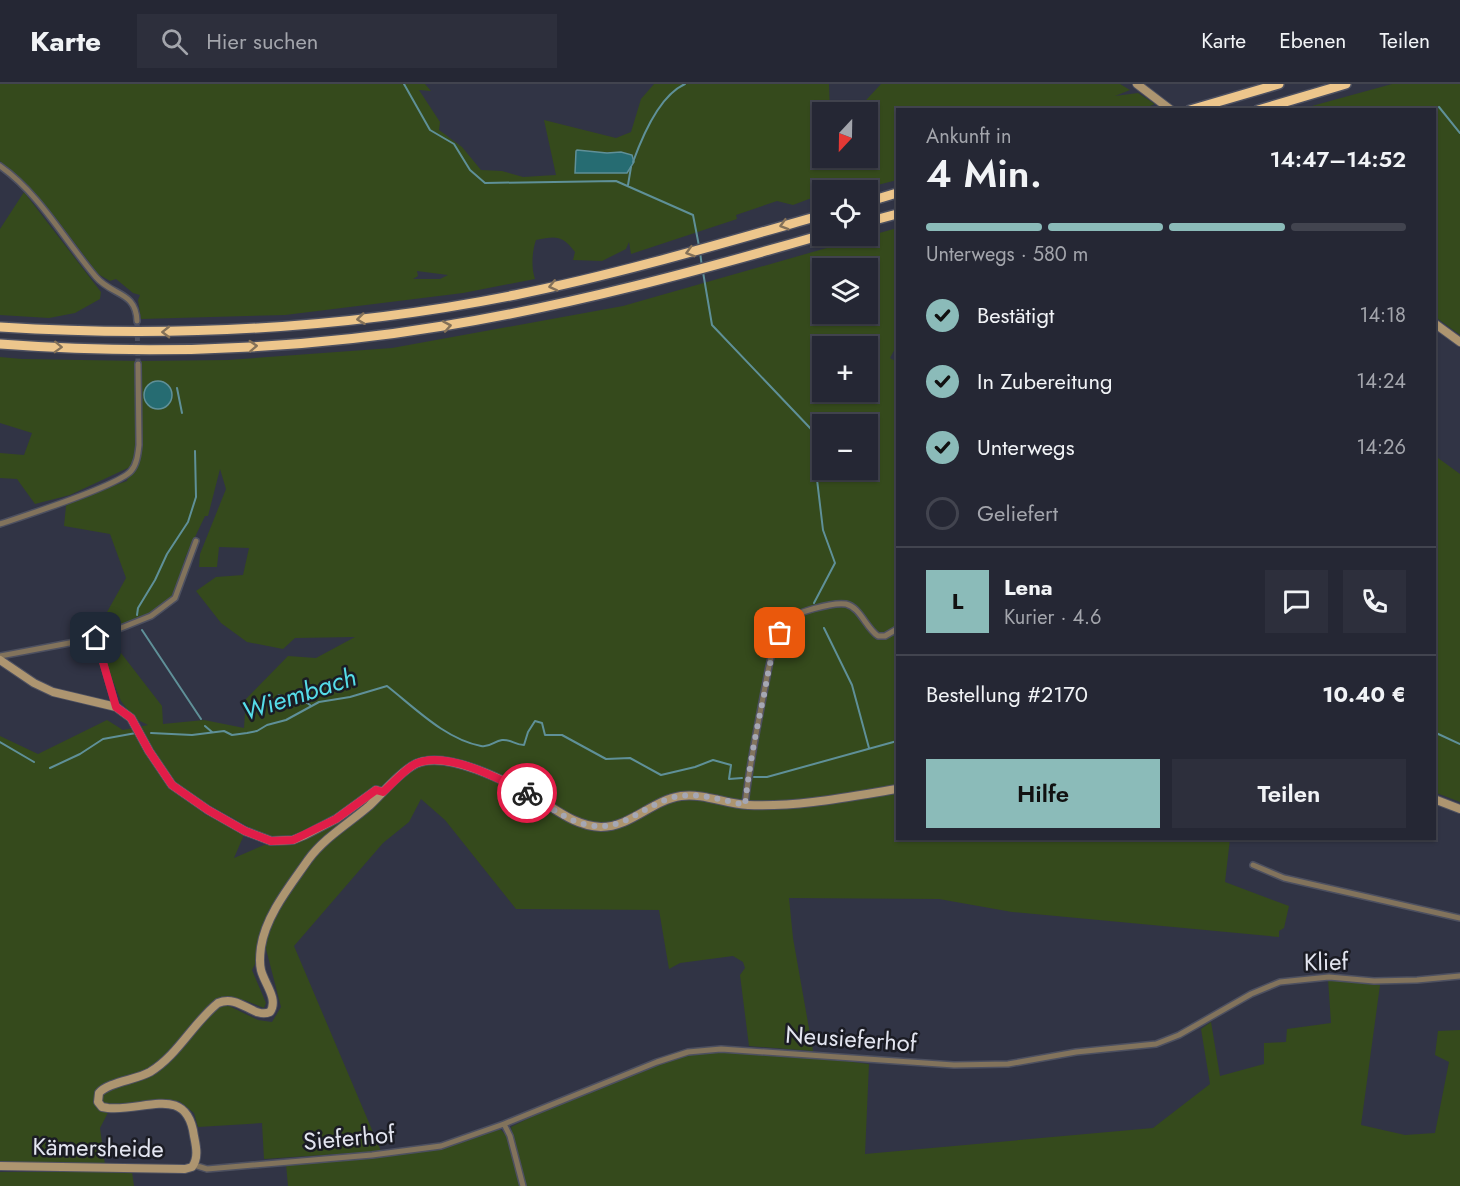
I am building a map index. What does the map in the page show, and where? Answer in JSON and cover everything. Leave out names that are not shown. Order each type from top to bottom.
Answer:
[{"type":"highway","points":[[1197,108],[1279,84]]},
{"type":"highway","points":[[1265,108],[1346,84]]},
{"type":"highway","points":[[878,199],[896,193]]},
{"type":"highway","points":[[878,219],[896,214]]},
{"type":"highway","points":[[0,327],[140,332],[210,331],[303,324],[448,307],[514,295],[610,273],[812,218]]},
{"type":"highway","points":[[0,344],[118,349],[195,348],[304,343],[442,327],[616,292],[812,238]]},
{"type":"main road","points":[[1137,84],[1168,108]]},
{"type":"main road","points":[[1436,324],[1460,342]]},
{"type":"main road","points":[[0,658],[52,693],[116,707],[131,718],[172,785],[208,810],[245,831],[271,841],[293,840],[305,836],[336,819],[376,790],[383,792]]},
{"type":"main road","points":[[194,1165],[197,1156],[193,1126],[190,1115],[182,1108],[167,1104],[108,1108],[98,1102],[99,1094],[106,1087],[141,1076],[160,1064],[218,1003],[231,1001],[261,1014],[270,1012],[273,999],[261,970],[260,958],[265,931],[272,916],[316,850],[413,766],[432,760],[462,765],[493,777],[568,817],[590,826],[613,826],[623,823],[657,804],[681,796],[696,795],[745,805],[812,802],[896,789]]},
{"type":"main road","points":[[1436,800],[1460,809]]},
{"type":"main road","name":"Kämersheide","points":[[0,1166],[185,1169],[194,1165]]},
{"type":"street","points":[[0,166],[31,195],[97,279],[134,304],[137,321]]},
{"type":"street","points":[[0,524],[111,484],[130,472],[137,458],[139,445],[138,364]]},
{"type":"street","points":[[0,658],[96,638],[151,616],[176,598],[196,541]]},
{"type":"street","points":[[745,805],[753,748],[771,661],[775,644],[786,621],[811,609],[844,604],[853,608],[878,636],[885,636],[896,630]]},
{"type":"street","points":[[96,638],[116,707]]},
{"type":"street","points":[[1252,865],[1284,878],[1460,918]]},
{"type":"street","name":"Klief","points":[[1202,1023],[1251,994],[1280,982],[1329,977],[1374,981],[1460,976]]},
{"type":"street","name":"Neusieferhof","points":[[504,1124],[675,1055],[701,1050],[742,1049],[912,1062],[989,1065],[1077,1052],[1156,1044],[1202,1023]]},
{"type":"street","points":[[504,1124],[510,1136],[523,1186]]},
{"type":"street","name":"Sieferhof","points":[[194,1165],[207,1169],[425,1149],[441,1146],[504,1124]]},
{"type":"shaded area","points":[[0,84],[425,84],[431,91],[419,90],[440,122],[439,130],[462,147],[481,170],[502,171],[523,177],[556,175],[544,120],[616,138],[631,132],[641,99],[654,84],[829,84],[830,102],[812,102],[812,168],[878,168],[878,102],[864,102],[881,84],[1120,84],[1130,90],[1115,96],[1138,93],[1155,104],[1145,108],[896,108],[896,180],[878,185],[878,180],[812,180],[812,199],[793,205],[777,201],[736,215],[737,219],[631,254],[629,242],[626,249],[602,261],[573,260],[575,252],[566,242],[558,238],[536,240],[532,260],[535,279],[463,293],[285,315],[141,319],[138,300],[140,295],[133,293],[116,279],[110,281],[98,274],[55,217],[0,161]],"holes":[[[586,150],[633,157],[634,162],[631,169]],[[417,271],[448,275],[440,279],[413,279],[418,276]]]},
{"type":"shaded area","points":[[1392,84],[1460,84],[1460,335],[1436,317],[1436,108],[1305,108]]},
{"type":"shaded area","points":[[577,150],[621,152],[632,155],[634,162],[627,173],[575,173]]},
{"type":"shaded area","points":[[24,192],[101,292],[100,299],[75,313],[49,318],[0,315],[0,229]]},
{"type":"shaded area","points":[[896,228],[896,347],[890,358],[896,361],[896,626],[881,634],[885,639],[896,632],[896,840],[1230,840],[1225,882],[1289,906],[1284,928],[1279,931],[1279,937],[1012,912],[939,899],[789,898],[793,938],[813,1051],[749,1046],[740,975],[745,968],[743,962],[733,956],[680,963],[669,969],[659,910],[516,909],[445,820],[421,799],[409,822],[383,843],[294,946],[381,1151],[264,1159],[262,1123],[198,1127],[194,1113],[179,1101],[112,1105],[100,1128],[105,1165],[0,1163],[0,736],[38,754],[107,720],[123,730],[148,725],[134,718],[121,701],[103,656],[121,653],[162,706],[163,724],[204,720],[244,728],[246,699],[288,656],[316,658],[355,637],[295,638],[283,649],[247,642],[221,623],[196,591],[216,577],[243,575],[249,548],[219,547],[217,567],[199,567],[200,554],[226,489],[220,469],[208,516],[205,516],[185,558],[180,580],[173,596],[150,614],[98,634],[97,630],[126,578],[110,534],[64,526],[66,506],[70,501],[127,481],[130,467],[70,495],[35,504],[17,479],[0,478],[0,453],[24,455],[32,433],[0,423],[0,357],[141,361],[228,360],[392,348],[623,306],[834,246],[878,246],[878,233]],"holes":[[[191,795],[263,835],[276,839],[288,838],[289,845],[264,845],[234,858],[246,830],[204,814]],[[265,945],[281,1007],[272,1022],[258,1020],[229,1006],[244,1000],[264,1008],[266,1003],[252,970]]]},
{"type":"shaded area","points":[[158,381],[168,385],[172,395],[168,405],[158,409],[148,405],[144,395],[148,385]]},
{"type":"shaded area","points":[[1436,456],[1460,474],[1460,802],[1436,793]]},
{"type":"shaded area","points":[[1328,979],[1380,985],[1361,1125],[1405,1135],[1435,1133],[1449,1062],[1435,1055],[1438,1031],[1460,1030],[1460,1186],[526,1186],[511,1127],[604,1082],[653,1063],[701,1052],[742,1050],[869,1064],[865,1154],[1153,1128],[1210,1084],[1201,1029],[1211,1022],[1220,1076],[1264,1064],[1264,1043],[1286,1042],[1287,1029],[1331,1023]]},
{"type":"shaded area","points":[[493,1130],[501,1130],[508,1137],[521,1186],[288,1186],[286,1164],[425,1151]]},
{"type":"shaded area","points":[[0,1172],[132,1172],[134,1186],[0,1186]]},
{"type":"waterway","points":[[404,84],[430,130],[454,144],[470,170],[485,183],[616,181],[693,215],[699,246]]},
{"type":"waterway","points":[[633,162],[641,141],[660,107],[676,89],[685,84]]},
{"type":"waterway","points":[[1439,107],[1460,133]]},
{"type":"waterway","points":[[628,185],[631,167]]},
{"type":"waterway","points":[[700,252],[702,267]]},
{"type":"waterway","points":[[703,272],[712,325],[811,429],[823,530],[835,563],[814,603]]},
{"type":"waterway","points":[[177,388],[182,413]]},
{"type":"waterway","points":[[137,615],[138,608],[167,554],[188,522],[196,497],[195,451]]},
{"type":"waterway","points":[[824,628],[852,685],[869,748]]},
{"type":"waterway","points":[[142,630],[201,719]]},
{"type":"waterway","name":"Wiembach","points":[[151,733],[192,735],[224,731],[232,735],[247,733],[286,720],[319,702],[350,697],[387,686],[443,730],[481,746],[502,740],[524,745],[535,721],[542,723],[545,735],[562,735],[606,759],[630,758],[661,775],[713,760],[731,765],[729,779],[742,778]]},
{"type":"waterway","points":[[271,704],[279,695],[286,697],[294,694],[310,705]]},
{"type":"waterway","name":"Wiembach","points":[[205,726],[212,732]]},
{"type":"waterway","name":"Wiembach","points":[[50,768],[80,754],[103,739],[136,733]]},
{"type":"waterway","name":"Wiembach","points":[[1436,733],[1460,744]]},
{"type":"waterway","name":"Wiembach","points":[[754,777],[767,777],[896,741]]},
{"type":"waterway","name":"Wiembach","points":[[0,742],[34,762]]},
{"type":"tunnel","points":[[137,321],[138,364]]},
{"type":"way so far","points":[[527,793],[579,823],[602,827],[623,823],[657,804],[681,796],[696,795],[745,805],[758,722],[775,644],[780,633]]},
{"type":"route","points":[[96,638],[116,707],[131,718],[149,751],[172,785],[208,810],[260,838],[280,842],[305,836],[336,819],[376,790],[383,792],[422,761],[447,761],[462,765],[527,793]]}]
